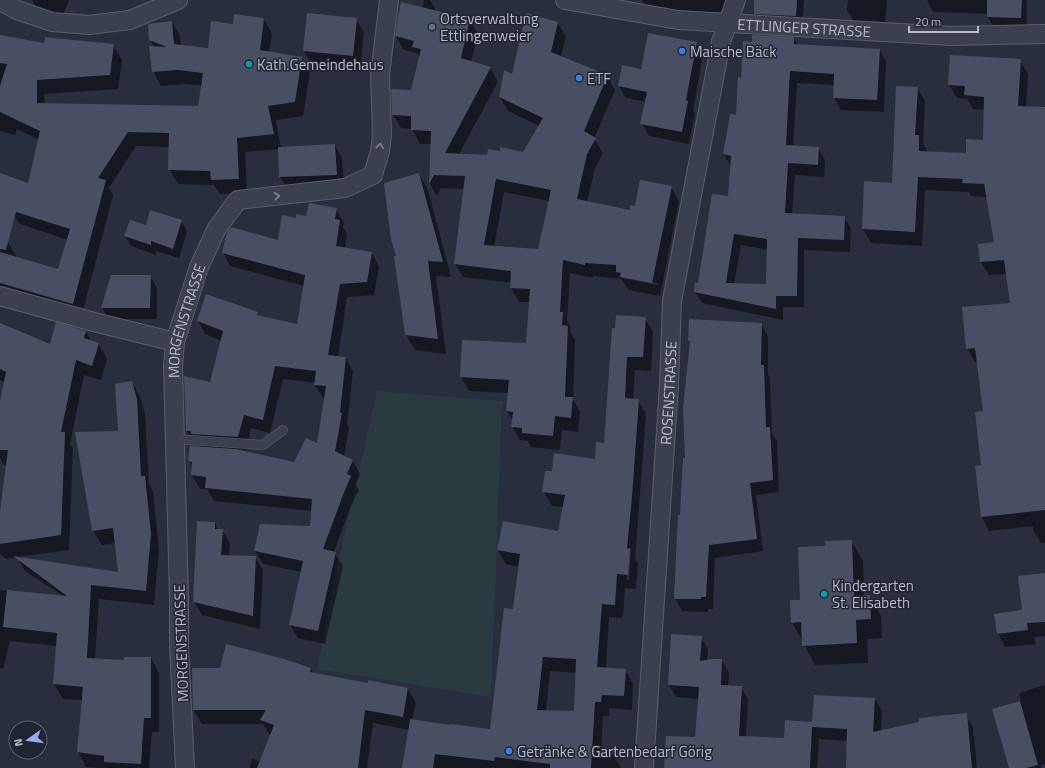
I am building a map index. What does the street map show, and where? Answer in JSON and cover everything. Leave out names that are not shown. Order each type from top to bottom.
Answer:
[{"type":"street","points":[[0,1],[17,10],[52,22],[89,25],[130,20],[178,0]]},
{"type":"street","name":"MORGENSTRASSE","points":[[185,768],[179,645],[180,599],[174,439],[173,366],[175,342],[198,267],[217,228],[238,200],[345,188],[373,175],[380,151],[382,135],[380,75],[388,0]]},
{"type":"street","name":"ETTLINGER STRASSE","points":[[565,0],[678,20],[952,36],[1045,34]]},
{"type":"street","name":"ROSENSTRASSE","points":[[644,768],[669,385],[672,301],[721,42],[736,0]]},
{"type":"street","points":[[0,296],[94,322],[175,342]]},
{"type":"lane","points":[[174,439],[263,445],[283,430]]},
{"type":"shaded area","points":[[377,391],[502,401],[491,697],[317,669],[340,554]]},
{"type":"building","points":[[754,0],[797,0],[796,16],[754,14]]},
{"type":"building","points":[[987,0],[1022,0],[1021,18],[987,17]]},
{"type":"building","points":[[401,2],[470,19],[461,58],[491,67],[445,153],[487,155],[488,149],[500,151],[500,147],[523,152],[543,118],[499,97],[504,70],[512,74],[526,13],[558,22],[551,52],[608,75],[584,131],[596,138],[587,154],[577,199],[630,210],[630,205],[635,206],[640,180],[672,186],[652,283],[620,277],[621,273],[616,272],[616,265],[585,263],[585,265],[563,260],[560,312],[563,312],[562,325],[568,326],[565,397],[573,397],[571,418],[555,416],[553,436],[522,433],[522,428],[511,427],[513,412],[506,411],[509,380],[460,377],[462,340],[526,343],[530,289],[510,288],[511,271],[454,264],[465,176],[434,175],[429,184],[431,131],[411,130],[411,116],[392,115],[391,89],[411,90],[421,49],[412,47],[414,41],[395,36]],"holes":[[[496,179],[551,190],[538,249],[484,245]]]},
{"type":"building","points":[[307,13],[357,18],[353,56],[303,51]]},
{"type":"building","points":[[234,14],[264,18],[260,50],[302,57],[295,102],[268,106],[274,134],[237,138],[239,179],[211,180],[210,171],[168,170],[169,133],[128,132],[98,178],[106,180],[73,304],[0,283],[0,252],[58,269],[70,229],[16,212],[6,250],[0,249],[0,173],[28,183],[40,131],[0,112],[0,86],[7,64],[0,63],[0,35],[44,43],[45,37],[114,44],[110,75],[37,80],[37,103],[198,106],[203,73],[178,70],[152,72],[149,46],[167,47],[149,40],[148,24],[172,21],[174,44],[208,48],[211,21],[233,24]]},
{"type":"building","points":[[648,33],[697,42],[686,100],[688,101],[682,132],[640,124],[647,92],[618,86],[622,65],[641,69]]},
{"type":"building","points":[[752,35],[794,37],[794,44],[880,49],[877,100],[833,98],[834,74],[790,71],[786,145],[819,147],[818,165],[788,163],[785,213],[845,216],[844,240],[798,238],[797,296],[776,296],[776,309],[694,292],[695,283],[698,283],[712,194],[728,196],[731,156],[723,154],[730,114],[736,115],[738,77],[741,78],[743,41],[752,42]],"holes":[[[734,234],[767,239],[766,284],[726,283]]]},
{"type":"building","points":[[950,55],[1021,59],[1018,106],[1045,107],[1045,510],[981,517],[975,466],[981,465],[975,412],[983,411],[975,348],[966,349],[962,307],[1010,303],[1004,260],[980,262],[978,244],[994,242],[984,184],[962,183],[963,179],[918,177],[915,232],[862,229],[864,181],[892,183],[896,86],[918,87],[915,135],[919,135],[919,151],[966,153],[966,139],[983,140],[984,97],[964,95],[965,86],[948,85]]},
{"type":"building","points":[[335,144],[337,175],[279,177],[278,147]]},
{"type":"building","points":[[419,173],[443,262],[428,261],[438,339],[405,335],[394,256],[396,256],[391,239],[384,183]]},
{"type":"building","points":[[309,203],[337,208],[335,219],[340,220],[336,246],[372,252],[367,282],[340,284],[328,355],[346,357],[340,413],[342,413],[335,451],[353,460],[347,474],[351,476],[323,549],[336,552],[318,631],[289,625],[303,561],[254,551],[260,524],[310,526],[312,499],[205,488],[206,477],[191,475],[192,462],[188,461],[190,446],[236,449],[294,462],[306,438],[317,443],[326,386],[314,385],[316,371],[275,366],[263,420],[244,415],[238,437],[191,434],[191,431],[186,431],[184,376],[210,382],[223,331],[197,321],[206,294],[258,312],[257,315],[297,324],[305,275],[222,253],[227,232],[231,227],[278,240],[282,215],[296,218],[296,214],[306,216]]},
{"type":"building","points":[[150,210],[182,220],[173,249],[151,241],[151,245],[124,236],[130,220],[146,225]]},
{"type":"building","points":[[111,275],[151,275],[150,308],[101,308]]},
{"type":"building","points":[[616,315],[646,317],[643,357],[627,357],[625,398],[639,399],[627,548],[630,549],[628,575],[617,574],[615,605],[602,604],[597,667],[626,669],[624,696],[602,695],[601,702],[595,702],[591,768],[550,768],[550,764],[495,757],[494,761],[435,754],[433,768],[402,768],[410,719],[490,729],[504,608],[513,609],[520,554],[497,550],[503,521],[558,531],[565,495],[542,492],[545,471],[552,471],[554,453],[595,459],[596,442],[604,443],[612,328],[615,328]],"holes":[[[543,657],[576,659],[574,711],[537,710]]]},
{"type":"building","points":[[689,319],[762,323],[761,365],[764,365],[766,427],[770,427],[773,480],[750,483],[757,539],[709,545],[706,597],[701,597],[701,599],[674,599],[678,515],[680,515],[683,458],[685,458],[683,408],[690,341],[688,341]]},
{"type":"building","points":[[56,322],[86,331],[84,338],[99,343],[92,366],[76,360],[61,432],[65,432],[61,535],[0,544],[0,510],[8,450],[0,450],[0,401],[6,372],[0,369],[0,323],[50,344]]},
{"type":"building","points":[[132,381],[137,399],[141,476],[145,476],[151,534],[146,591],[91,585],[87,658],[124,660],[124,657],[151,657],[151,718],[144,718],[141,764],[104,762],[104,756],[77,752],[83,687],[53,684],[57,633],[3,627],[7,590],[67,596],[13,556],[118,572],[113,528],[92,531],[75,432],[118,431],[115,384]]},
{"type":"building","points":[[197,521],[215,522],[215,529],[223,529],[221,555],[256,556],[253,616],[193,602]]},
{"type":"building","name":"Kindergarten St. Elisabeth","points":[[852,540],[854,596],[870,595],[871,619],[856,620],[857,643],[802,646],[801,622],[791,623],[790,600],[800,600],[798,547],[825,546],[825,541]]},
{"type":"building","points":[[1045,573],[1045,622],[1027,623],[1028,630],[997,634],[994,614],[1022,610],[1018,576]]},
{"type":"building","points":[[671,634],[702,636],[700,661],[722,659],[721,685],[742,686],[739,736],[784,738],[785,720],[812,722],[814,695],[875,698],[873,732],[919,722],[919,718],[967,713],[972,768],[846,768],[847,729],[812,727],[810,768],[664,768],[666,736],[695,737],[699,687],[668,685]]},
{"type":"building","points":[[226,644],[284,659],[311,668],[310,672],[368,683],[368,680],[408,688],[403,717],[365,710],[358,768],[257,768],[274,725],[260,720],[266,710],[193,710],[192,668],[220,668]]},
{"type":"building","points":[[1020,701],[1038,765],[1026,768],[1009,768],[992,709]]},
{"type":"place","name":"Ortsverwaltung Ettlingenweier","points":[[432,27]]},
{"type":"place","name":"Maische Bäck","points":[[682,51]]},
{"type":"place","name":"Kath.Gemeindehaus","points":[[249,64]]},
{"type":"place","name":"ETF","points":[[579,78]]},
{"type":"place","name":"Kindergarten St. Elisabeth","points":[[824,594]]},
{"type":"place","name":"Getränke & Gartenbedarf Görig","points":[[509,751]]}]
